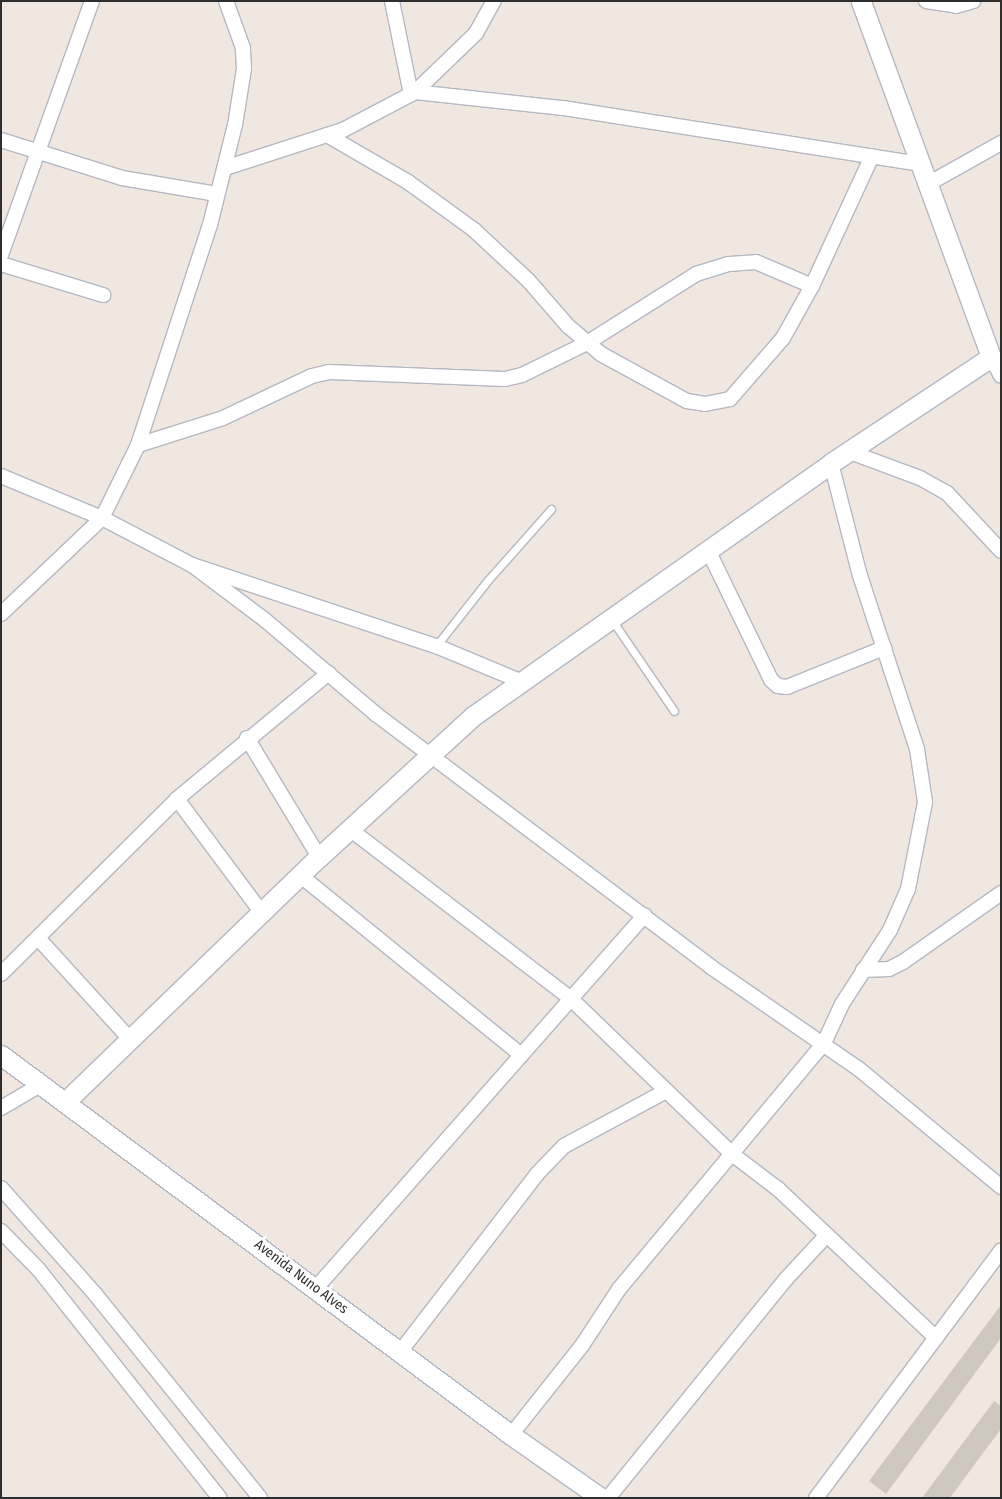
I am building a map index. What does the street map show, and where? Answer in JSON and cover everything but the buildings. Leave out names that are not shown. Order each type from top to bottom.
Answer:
[{"type":"street","points":[[1,256],[92,1]]},
{"type":"street","points":[[1,614],[102,518],[138,445],[225,168],[244,69],[243,48],[226,1]]},
{"type":"street","points":[[392,1],[413,93]]},
{"type":"street","points":[[225,168],[327,135],[413,93],[476,33],[494,1]]},
{"type":"street","points":[[861,1],[991,357],[1001,376]]},
{"type":"street","points":[[926,1],[956,6],[973,1]]},
{"type":"street","points":[[413,93],[572,110],[921,164]]},
{"type":"street","points":[[327,135],[408,182],[474,230],[587,343],[636,375],[687,401],[719,404],[730,399],[783,338],[812,286],[872,156]]},
{"type":"street","points":[[1,140],[122,178],[217,194]]},
{"type":"street","points":[[928,184],[1001,143]]},
{"type":"street","points":[[138,445],[223,418],[312,376],[329,372],[505,379],[538,368],[587,343],[696,274],[729,264],[756,262],[812,286]]},
{"type":"street","points":[[1,264],[103,295]]},
{"type":"street","points":[[65,1102],[129,1038],[319,857],[432,755],[520,681],[612,620],[831,464],[991,357]]},
{"type":"street","points":[[850,452],[920,478],[947,493],[1001,551]]},
{"type":"street","points":[[511,1435],[583,1344],[619,1289],[824,1044],[863,970],[890,930],[908,889],[925,802],[917,749],[860,576],[831,464]]},
{"type":"street","points":[[1,476],[102,518],[192,565],[436,646],[520,681]]},
{"type":"street","points":[[708,550],[771,680],[778,686],[787,687],[884,648]]},
{"type":"street","points":[[192,565],[329,672],[377,715],[645,915],[711,967],[824,1044],[1001,1187]]},
{"type":"street","points":[[1,974],[177,799],[247,738],[329,672]]},
{"type":"street","points":[[247,738],[319,857]]},
{"type":"street","points":[[177,799],[262,912]]},
{"type":"street","points":[[351,830],[570,998],[732,1154],[778,1189],[936,1338]]},
{"type":"street","points":[[301,876],[521,1055]]},
{"type":"street","points":[[863,970],[889,969],[903,962],[1001,893]]},
{"type":"street","points":[[316,1288],[645,915]]},
{"type":"street","points":[[38,938],[129,1038]]},
{"type":"street","name":"Avenida Nuno Alves","points":[[1,1055],[511,1435],[601,1498]]},
{"type":"street","points":[[1,1108],[42,1084]]},
{"type":"street","points":[[400,1352],[537,1174],[564,1146],[666,1091]]},
{"type":"street","points":[[1,1188],[96,1294],[260,1498]]},
{"type":"street","points":[[1,1231],[39,1270],[220,1498]]},
{"type":"street","points":[[608,1498],[786,1279],[826,1236]]},
{"type":"street","points":[[816,1498],[1001,1251]]},
{"type":"lane","points":[[436,646],[488,580],[551,509]]},
{"type":"lane","points":[[612,620],[674,712]]}]
